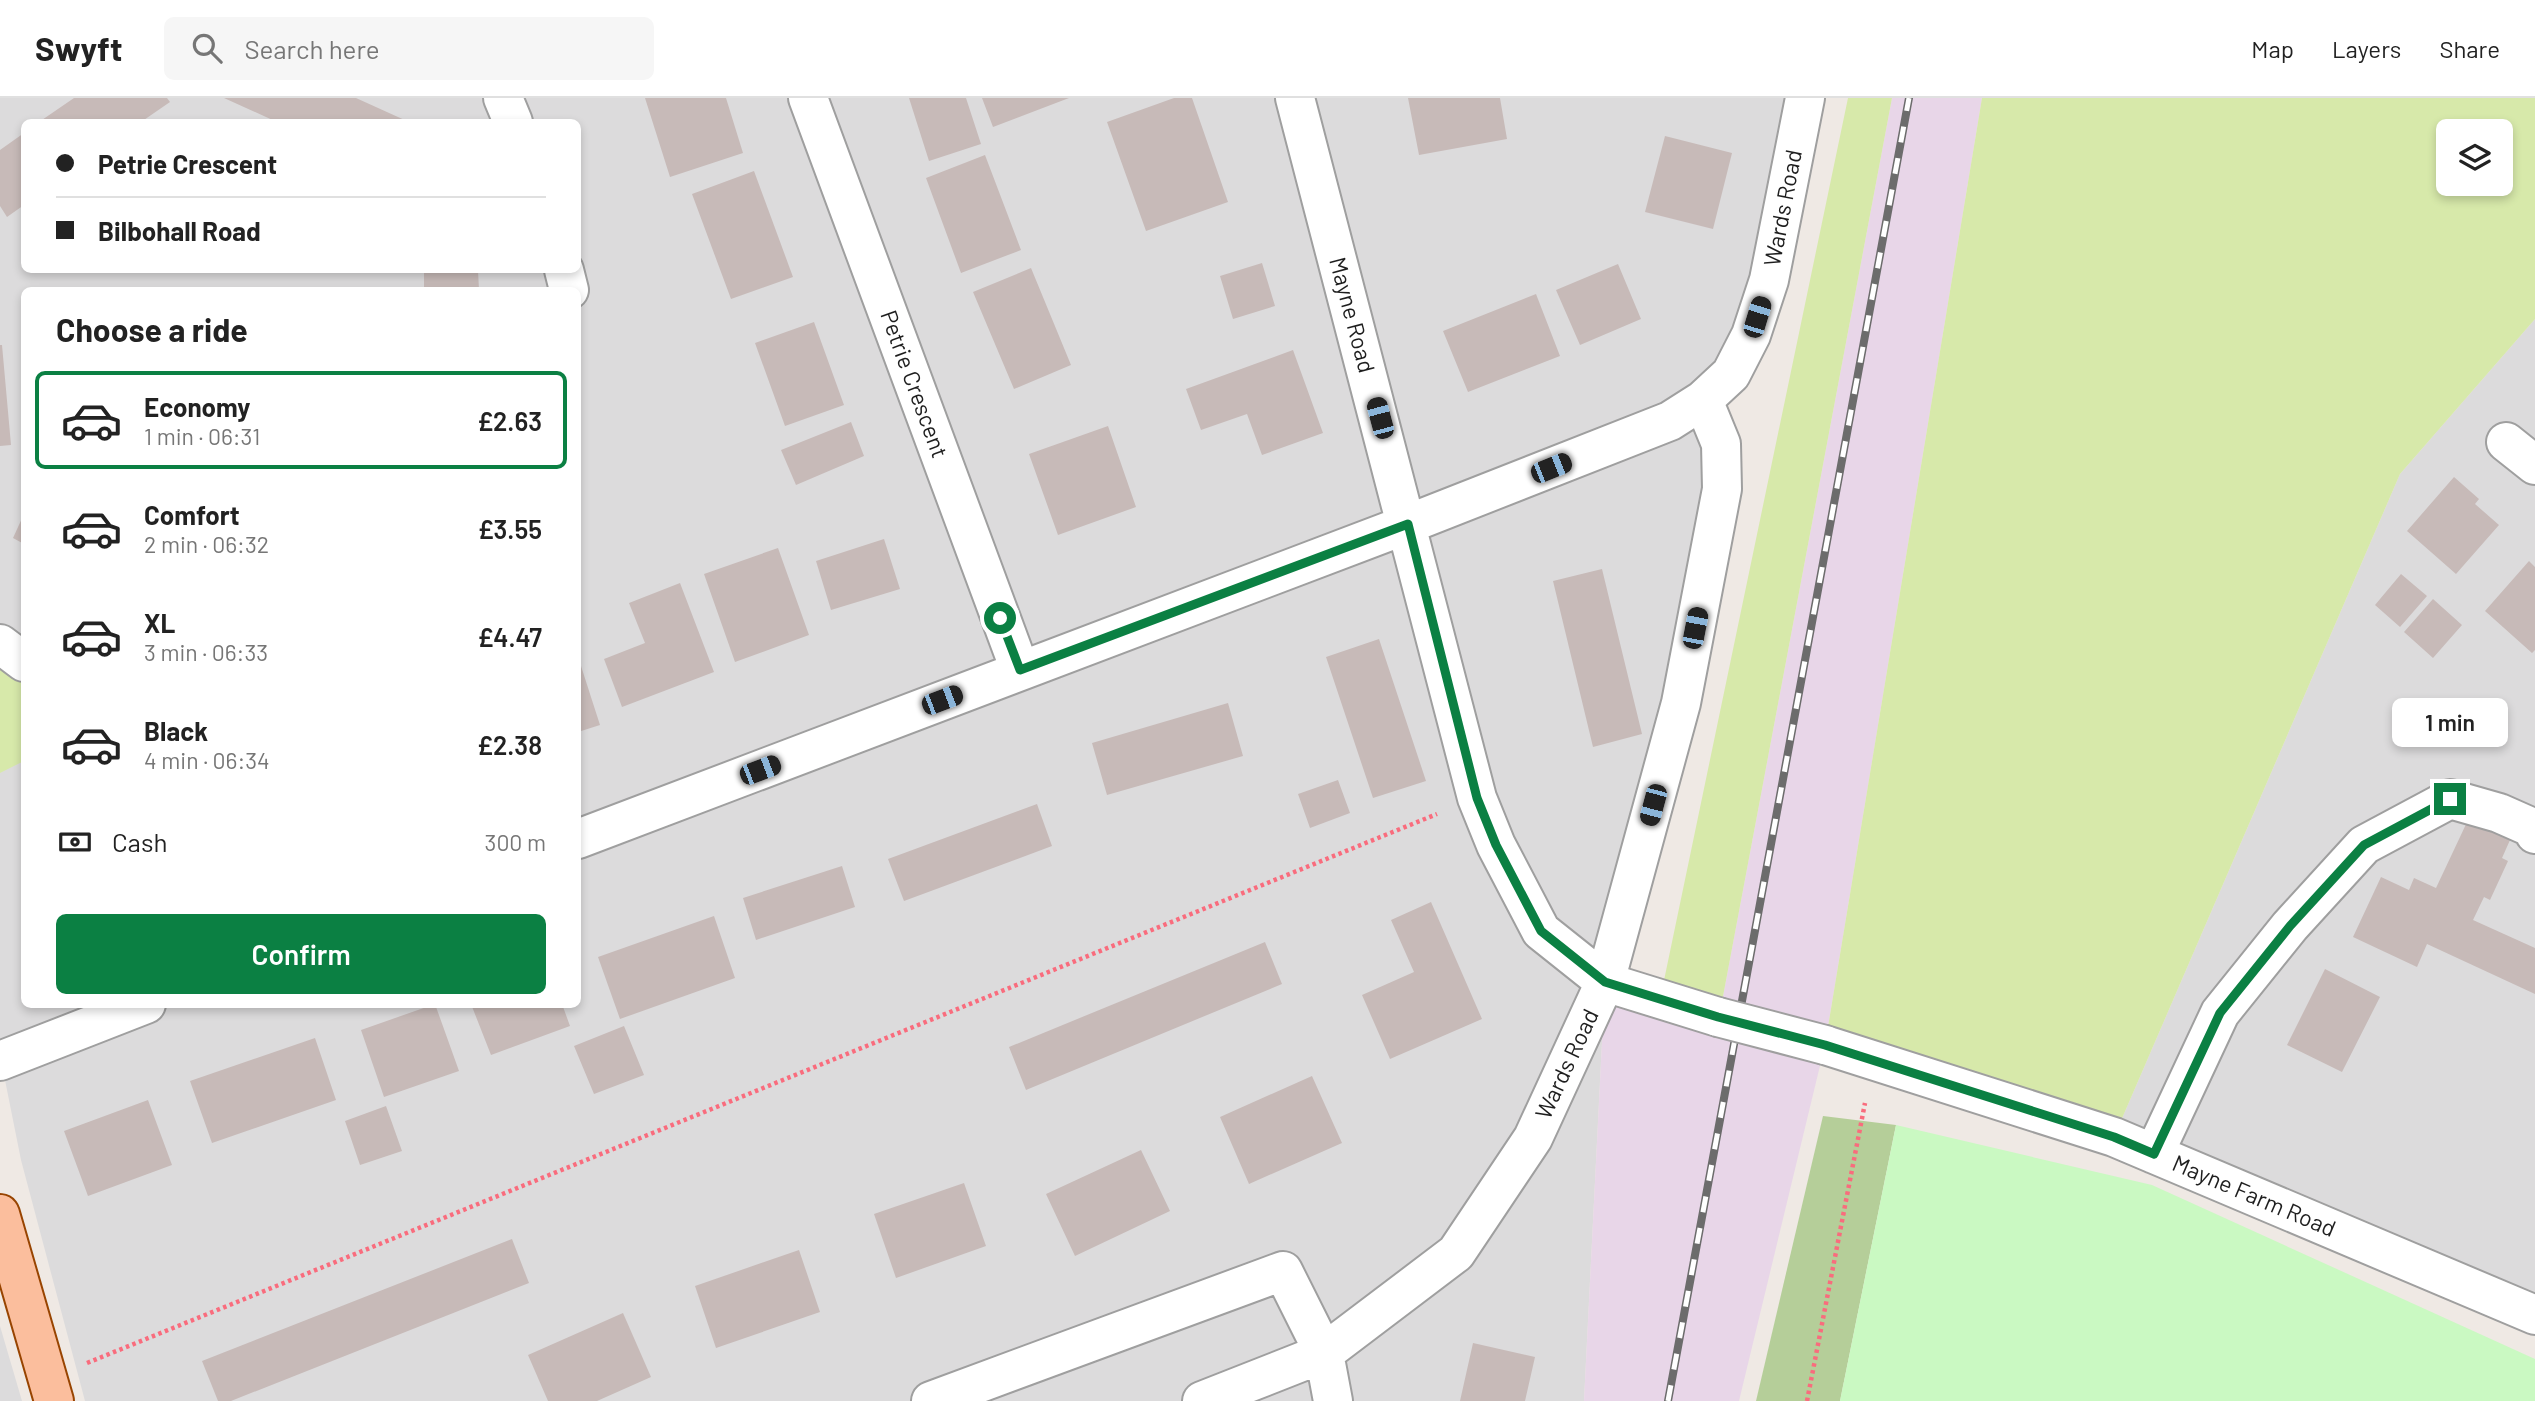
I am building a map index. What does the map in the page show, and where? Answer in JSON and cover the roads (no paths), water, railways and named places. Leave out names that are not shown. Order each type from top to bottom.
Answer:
[{"type":"main road","points":[[0,1214],[51,1390]]},
{"type":"street","points":[[503,98],[512,119]]},
{"type":"street","name":"Petrie Crescent","points":[[808,98],[1020,670]]},
{"type":"street","name":"Mayne Road","points":[[1295,98],[1408,524],[1477,798],[1496,845],[1541,931],[1605,982]]},
{"type":"street","name":"Wards Road","points":[[1202,1401],[1324,1353],[1456,1253],[1533,1138],[1605,982],[1681,703],[1722,489],[1721,444],[1703,400],[1731,374],[1751,335],[1769,280],[1805,98]]},
{"type":"street","points":[[581,838],[1408,524],[1671,421],[1703,400]]},
{"type":"street","points":[[0,645],[21,660]]},
{"type":"street","points":[[2154,1154],[2220,1013],[2290,926],[2364,845],[2450,799],[2499,813],[2533,828],[2535,834]]},
{"type":"street","name":"Mayne Farm Road","points":[[1605,982],[1718,1017],[1825,1045],[2114,1137],[2535,1315]]},
{"type":"street","points":[[0,1060],[136,1008]]},
{"type":"street","points":[[931,1401],[1283,1271],[1324,1353],[1333,1401]]},
{"type":"railway","points":[[1668,1401],[1909,98]]}]
